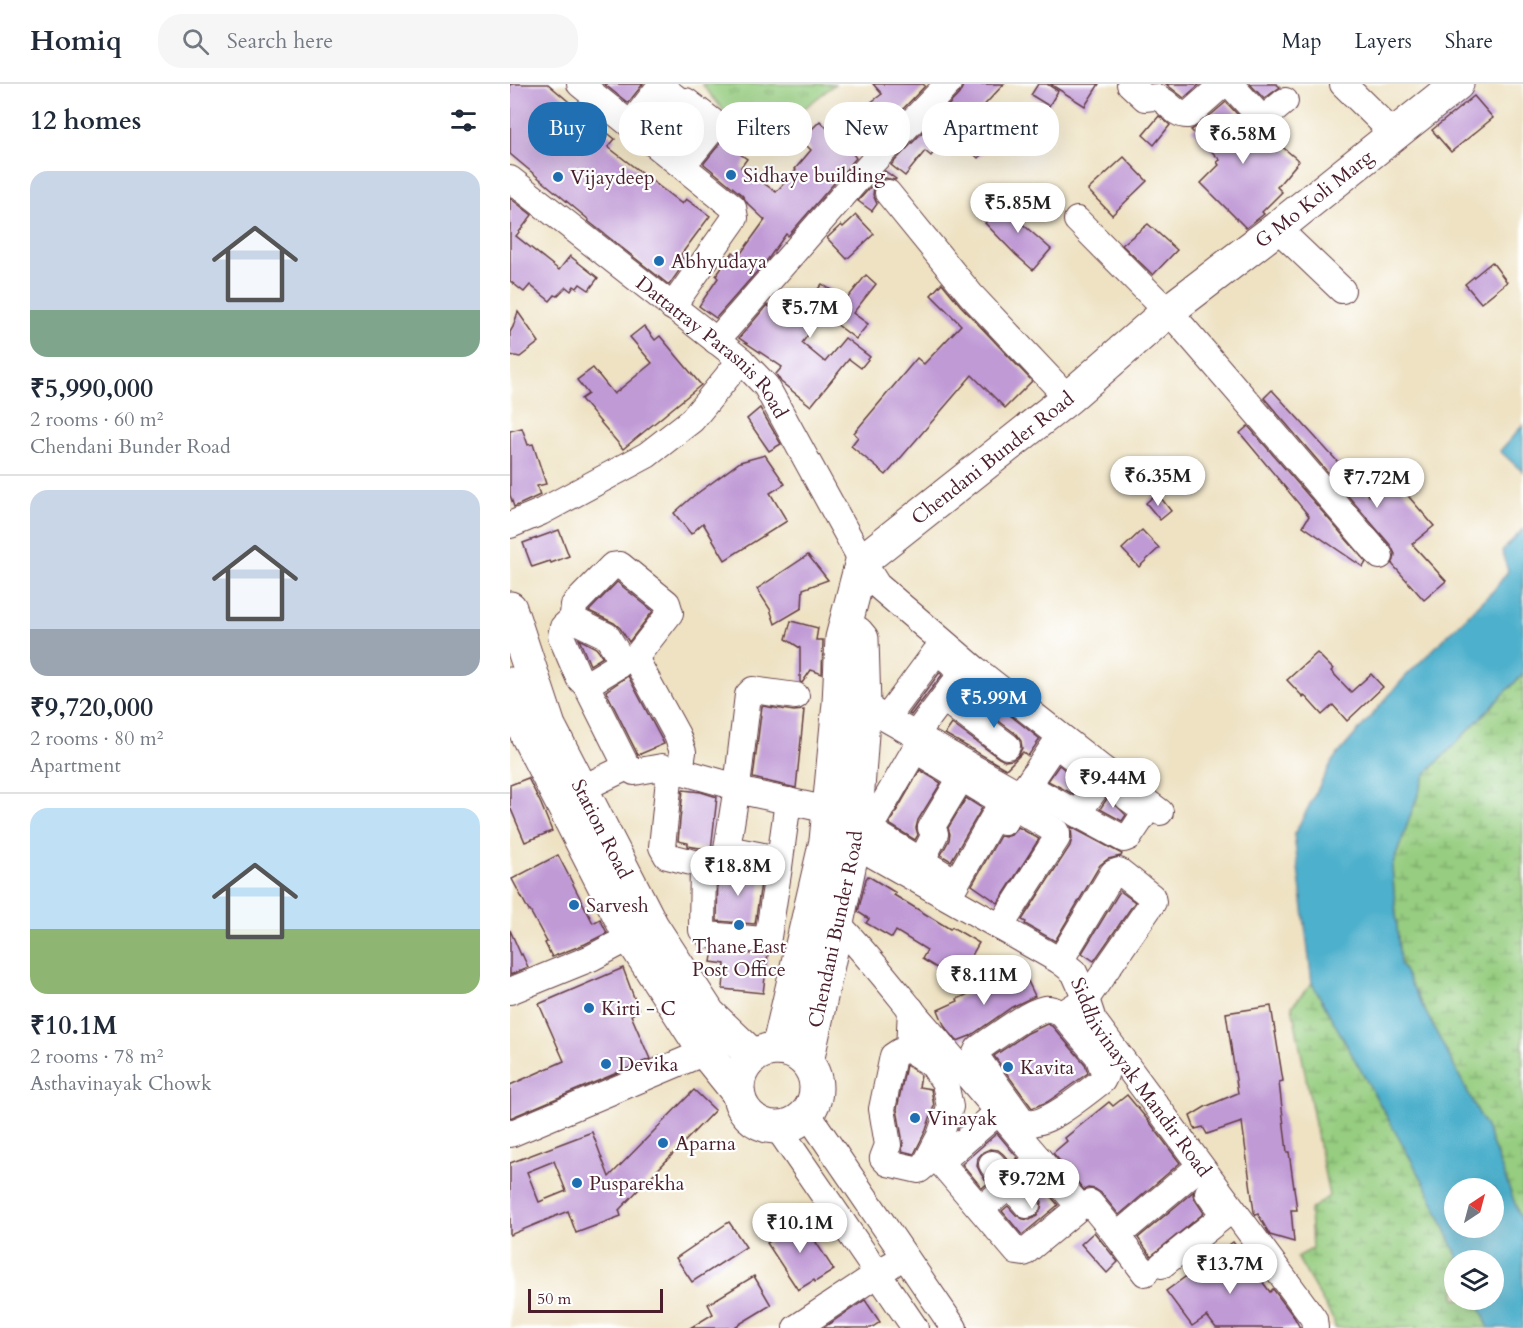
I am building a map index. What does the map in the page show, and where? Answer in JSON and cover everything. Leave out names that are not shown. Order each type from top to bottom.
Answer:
[{"type":"main road","name":"G Mo Koli Marg","points":[[1167,312],[1277,228],[1457,84]]},
{"type":"main road","name":"Chendani Bunder Road","points":[[779,1056],[824,916],[836,831],[858,713],[862,639],[847,620],[862,561],[1068,398],[1167,312]]},
{"type":"main road","name":"Station Road","points":[[510,608],[549,726],[581,789],[642,932]]},
{"type":"main road","name":"Station Road","points":[[510,684],[519,738],[642,932],[738,1093]]},
{"type":"main road","name":"Station Road","points":[[701,1032],[779,1056]]},
{"type":"main road","points":[[779,1056],[815,1078],[815,1097],[807,1113],[794,1123],[777,1127],[764,1125],[752,1117],[743,1107],[738,1093],[739,1079],[744,1066],[779,1056]]},
{"type":"street","points":[[580,84],[619,109]]},
{"type":"street","points":[[716,341],[869,166],[948,84]]},
{"type":"street","points":[[1130,84],[1145,98],[1156,97],[1183,116],[1188,115],[1230,84],[1261,118],[1265,118],[1285,101]]},
{"type":"street","points":[[1343,84],[1394,134]]},
{"type":"street","points":[[648,102],[658,89],[663,88],[681,102]]},
{"type":"street","points":[[704,115],[712,121],[714,127],[704,139]]},
{"type":"street","points":[[672,307],[735,218],[733,207],[679,156]]},
{"type":"street","name":"Dattatray Parasnis Road","points":[[510,179],[741,360],[766,386],[877,585],[975,669]]},
{"type":"street","points":[[888,193],[971,295],[1068,398]]},
{"type":"street","points":[[1077,220],[1180,324],[1380,556]]},
{"type":"street","points":[[1277,228],[1342,290]]},
{"type":"street","points":[[510,525],[542,512],[647,455],[692,420],[741,360]]},
{"type":"street","points":[[586,685],[628,659],[670,613],[667,603],[620,565],[612,566],[574,605],[573,615],[578,621],[607,636],[628,659],[677,735],[683,752],[675,771],[662,847],[667,856],[703,865],[727,849],[773,858],[779,867]]},
{"type":"street","points":[[574,617],[562,627],[561,636],[579,678],[586,685],[627,766],[581,789]]},
{"type":"street","points":[[956,892],[915,857],[872,831],[872,824],[914,744],[960,676],[959,669],[939,652],[935,653],[858,713],[883,733],[914,744],[1026,797],[1034,790],[1124,840],[1130,837],[1145,813],[1143,808],[975,669],[972,675],[1044,729]]},
{"type":"street","points":[[727,849],[748,695],[753,690],[796,696]]},
{"type":"street","points":[[944,699],[1007,746]]},
{"type":"street","points":[[914,744],[919,752],[998,800],[1000,806],[956,892]]},
{"type":"street","points":[[1021,794],[1053,747],[1058,746],[1105,776]]},
{"type":"street","name":"Siddhivinayak Mandir Road","points":[[627,766],[634,772],[662,767],[737,787],[746,792],[788,801],[836,831],[956,892],[1063,955],[1074,972],[1093,1020],[1196,1169],[1314,1319],[1315,1328]]},
{"type":"street","points":[[1077,814],[1105,776]]},
{"type":"street","points":[[915,857],[922,830],[931,828],[961,778]]},
{"type":"street","points":[[1126,792],[1160,812]]},
{"type":"street","points":[[703,865],[702,930],[708,935],[762,940],[768,937],[788,801]]},
{"type":"street","points":[[956,892],[1010,811],[1016,808],[1056,832],[1057,838],[1004,920]]},
{"type":"street","points":[[1062,1014],[1086,999],[1104,974],[1153,902],[1152,897],[1119,871],[1113,873],[1063,955],[1104,974]]},
{"type":"street","points":[[774,902],[824,916],[864,951],[910,1009],[999,1112],[1078,1204],[1076,1210],[1024,1253],[1017,1252],[943,1165],[944,1159],[999,1112]]},
{"type":"street","points":[[510,991],[591,958],[642,932]]},
{"type":"street","points":[[909,1049],[910,1009]]},
{"type":"street","points":[[1045,1009],[1062,1014],[1098,1056],[1105,1075],[1102,1082],[1050,1118],[1030,1125],[1024,1123],[975,1054],[978,1049],[1030,1015],[1045,1009]]},
{"type":"street","points":[[510,1134],[701,1032]]},
{"type":"street","points":[[807,1113],[954,1328]]},
{"type":"street","points":[[777,1127],[915,1328]]},
{"type":"street","points":[[1090,1203],[1117,1236],[1154,1269],[1221,1218],[1222,1212],[1196,1169],[1167,1141]]},
{"type":"street","points":[[981,1209],[1039,1159]]},
{"type":"street","points":[[992,1164],[1027,1205]]},
{"type":"street","points":[[1117,1236],[1196,1169]]},
{"type":"street","points":[[796,1328],[905,1256]]},
{"type":"green space","points":[[702,84],[835,84],[812,102],[717,102]]},
{"type":"green space","points":[[1523,674],[1523,1225],[1486,1127],[1400,963],[1392,867],[1425,775]]},
{"type":"green space","points":[[1312,983],[1428,1190],[1444,1226],[1444,1238],[1449,1238],[1455,1250],[1444,1250],[1444,1310],[1481,1310],[1489,1328],[1335,1328],[1334,1321],[1297,1257],[1312,1249],[1310,1210],[1329,1196],[1292,1006]]},
{"type":"water","points":[[1523,425],[1523,472],[1500,451]]},
{"type":"water","points":[[1523,529],[1523,674],[1425,775],[1392,867],[1400,963],[1486,1127],[1523,1225],[1523,1328],[1489,1328],[1481,1310],[1504,1310],[1504,1250],[1455,1250],[1449,1238],[1504,1238],[1504,1178],[1444,1178],[1444,1226],[1428,1190],[1312,983],[1294,835],[1333,760],[1405,677],[1494,590],[1508,571],[1502,551]]},
{"type":"building","points":[[510,84],[548,84],[569,102],[528,102],[528,156],[607,156],[607,133],[615,139],[608,147],[619,156],[682,204],[686,199],[710,216],[680,256],[686,261],[669,285],[588,221],[510,154]]},
{"type":"building","points":[[604,84],[643,84],[627,102]]},
{"type":"building","points":[[873,84],[923,84],[925,86],[910,102],[871,102],[882,94]]},
{"type":"building","points":[[963,84],[1004,84],[987,102],[951,102]]},
{"type":"building","points":[[1038,84],[1047,84],[1058,91],[1051,102],[1042,102],[1031,95]]},
{"type":"building","points":[[1050,84],[1099,84],[1085,106]]},
{"type":"building","points":[[1166,84],[1200,84],[1184,98]]},
{"type":"building","points":[[1250,84],[1276,84],[1280,87],[1264,99]]},
{"type":"building","points":[[1474,96],[1493,118],[1451,152],[1432,130]]},
{"type":"building","points":[[1226,102],[1250,128],[1255,132],[1266,133],[1299,161],[1277,187],[1282,192],[1262,212],[1264,214],[1246,228],[1201,183],[1219,165],[1217,162],[1220,160],[1191,130]]},
{"type":"building","points":[[1159,116],[1170,125],[1154,145],[1143,135]]},
{"type":"building","points":[[820,121],[824,125],[824,156],[854,156],[856,158],[788,236],[786,234],[768,259],[716,318],[699,306],[733,252],[739,256],[765,220],[742,195],[704,163],[716,148],[716,156],[743,156],[747,159],[741,167],[776,192],[806,156],[812,156],[812,129]]},
{"type":"building","points":[[922,133],[922,155],[905,176],[891,165],[900,156],[910,156],[910,145]]},
{"type":"building","points":[[1124,157],[1147,181],[1112,215],[1088,190]]},
{"type":"building","points":[[885,171],[896,179],[885,178],[874,187],[873,195],[877,204],[872,211],[858,201]]},
{"type":"building","points":[[510,198],[532,215],[516,236],[559,270],[570,256],[598,278],[589,290],[580,284],[577,288],[574,286],[571,291],[566,287],[550,301],[530,285],[524,292],[510,281]]},
{"type":"building","points":[[1011,198],[1026,214],[1019,221],[1051,249],[1033,270],[985,223]]},
{"type":"building","points":[[856,215],[874,234],[847,259],[827,238]]},
{"type":"building","points":[[1148,224],[1177,250],[1153,275],[1122,245]]},
{"type":"building","points":[[1492,262],[1507,282],[1481,303],[1465,284]]},
{"type":"building","points":[[866,275],[876,284],[853,313],[868,324],[856,339],[823,314],[802,343],[825,362],[845,338],[870,357],[861,368],[849,359],[811,406],[781,382],[776,374],[782,367],[739,338],[767,305],[788,322],[800,291],[810,299],[822,284],[846,300]]},
{"type":"building","points":[[942,283],[1032,381],[1005,408],[972,375],[886,475],[851,446],[858,437],[854,433],[917,358],[924,364],[961,325],[931,295]]},
{"type":"building","points":[[518,312],[539,342],[520,357],[510,355],[510,332]]},
{"type":"building","points":[[644,326],[655,340],[660,336],[701,385],[623,449],[581,399],[588,394],[577,380],[593,368],[614,394],[652,363],[630,337]]},
{"type":"building","points":[[1272,390],[1369,496],[1391,476],[1434,526],[1412,544],[1446,581],[1424,600],[1392,564],[1395,554],[1391,546],[1264,398]]},
{"type":"building","points":[[760,408],[781,444],[769,451],[747,419]]},
{"type":"building","points":[[1248,426],[1366,562],[1363,567],[1303,526],[1309,516],[1240,433]]},
{"type":"building","points":[[522,428],[528,445],[533,444],[546,484],[537,486],[540,495],[514,507],[510,495],[510,431]]},
{"type":"building","points":[[765,455],[785,484],[770,493],[787,521],[725,560],[703,523],[691,534],[674,513],[740,462]]},
{"type":"building","points":[[1157,493],[1171,511],[1160,520],[1146,503]]},
{"type":"building","points":[[559,530],[569,556],[532,567],[523,543]]},
{"type":"building","points":[[1142,530],[1159,548],[1139,567],[1122,549]]},
{"type":"building","points":[[808,555],[828,580],[803,589],[802,608],[775,624],[770,609],[757,589]]},
{"type":"building","points":[[617,582],[653,611],[629,642],[614,623],[589,611]]},
{"type":"building","points":[[791,621],[818,628],[816,640],[823,640],[822,674],[811,670],[802,683],[800,682],[800,648],[786,639]]},
{"type":"building","points":[[579,639],[596,648],[603,657],[590,665]]},
{"type":"building","points":[[1317,653],[1351,692],[1371,674],[1383,687],[1347,721],[1333,705],[1322,715],[1287,680]]},
{"type":"building","points":[[940,672],[942,675],[911,715],[909,714]]},
{"type":"building","points":[[628,676],[664,744],[638,755],[606,691]]},
{"type":"building","points":[[972,685],[1040,739],[1028,756],[1023,752],[1006,769],[945,734],[952,724],[1005,761],[1012,760],[1019,754],[1022,748],[1021,741],[1016,734],[964,695]]},
{"type":"building","points":[[762,706],[794,711],[804,710],[796,788],[753,778]]},
{"type":"building","points":[[1059,765],[1069,773],[1068,782],[1087,776],[1073,794],[1048,781]]},
{"type":"building","points":[[920,770],[941,783],[918,820],[916,828],[918,835],[915,840],[889,824]]},
{"type":"building","points":[[528,778],[552,831],[525,842],[510,807],[510,785]]},
{"type":"building","points":[[683,790],[717,797],[711,850],[688,846],[688,843],[678,841]]},
{"type":"building","points":[[1110,794],[1114,803],[1126,815],[1122,821],[1100,809]]},
{"type":"building","points":[[966,798],[982,808],[951,861],[941,855],[949,840],[948,828]]},
{"type":"building","points":[[1018,827],[1039,839],[998,903],[972,885],[1000,836],[1011,835]]},
{"type":"building","points":[[1071,827],[1122,854],[1100,865],[1055,941],[1022,920],[1070,846]]},
{"type":"building","name":"Sarvesh","points":[[558,855],[593,923],[600,919],[607,933],[552,957],[545,943],[547,942],[512,879]]},
{"type":"building","points":[[718,871],[762,876],[755,924],[717,921]]},
{"type":"building","points":[[868,876],[896,893],[894,895],[950,929],[952,927],[979,943],[968,962],[963,959],[956,971],[949,967],[945,973],[922,959],[927,950],[896,931],[892,938],[866,923],[869,919],[858,912]]},
{"type":"building","points":[[1120,891],[1135,902],[1094,961],[1082,953]]},
{"type":"building","points":[[510,930],[528,967],[510,975]]},
{"type":"building","points":[[713,950],[768,954],[763,993],[723,989],[725,964],[711,962]]},
{"type":"building","points":[[623,968],[639,1011],[631,1015],[650,1059],[510,1118],[510,1085],[564,1061],[539,1004]]},
{"type":"building","points":[[1024,973],[1035,996],[1012,1007],[970,1036],[957,1041],[945,1027],[938,1010],[1002,979],[1003,982]]},
{"type":"building","points":[[1271,1006],[1283,1081],[1279,1082],[1287,1152],[1289,1152],[1297,1210],[1291,1210],[1294,1242],[1270,1235],[1258,1214],[1254,1212],[1242,1122],[1207,1134],[1203,1127],[1195,1129],[1190,1116],[1238,1093],[1226,1013]]},
{"type":"building","points":[[1047,1024],[1052,1026],[1085,1064],[1088,1073],[1047,1102],[1032,1108],[994,1056],[1028,1033]]},
{"type":"building","name":"Vinayak","points":[[906,1065],[921,1075],[919,1087],[931,1089],[934,1106],[926,1130],[914,1154],[902,1151],[903,1143],[897,1109]]},
{"type":"building","points":[[694,1090],[715,1110],[619,1210],[621,1216],[576,1233],[568,1211],[510,1235],[510,1163],[592,1132],[609,1177]],"holes":[[[554,1161],[566,1191],[539,1202],[527,1172]]]},
{"type":"building","points":[[1127,1095],[1180,1163],[1119,1215],[1101,1193],[1095,1189],[1084,1190],[1053,1153],[1067,1141],[1065,1138],[1109,1102],[1113,1106]]},
{"type":"building","points":[[997,1133],[1018,1158],[1011,1163],[998,1150],[990,1149],[983,1152],[978,1158],[977,1166],[988,1183],[982,1188],[962,1164]]},
{"type":"building","points":[[1037,1180],[1058,1205],[1022,1235],[1002,1211],[1008,1206],[1023,1219],[1030,1220],[1037,1216],[1042,1202],[1031,1186]]},
{"type":"building","points":[[1194,1191],[1193,1195],[1204,1213],[1151,1256],[1138,1238]]},
{"type":"building","points":[[799,1216],[834,1270],[798,1290],[767,1243],[784,1232],[781,1228]]},
{"type":"building","points":[[729,1222],[746,1247],[692,1282],[676,1258]]},
{"type":"building","points":[[1094,1232],[1118,1262],[1107,1273],[1081,1244]]},
{"type":"building","points":[[1233,1242],[1270,1292],[1273,1289],[1300,1328],[1216,1328],[1207,1316],[1192,1326],[1166,1291]]},
{"type":"building","points":[[754,1276],[771,1305],[733,1328],[690,1328],[713,1314],[708,1304]]},
{"type":"building","points":[[865,1300],[880,1322],[871,1328],[823,1328]]},
{"type":"place","name":"Sidhaye building","points":[[731,175]]},
{"type":"place","name":"Vijaydeep","points":[[558,177]]},
{"type":"place","name":"Abhyudaya","points":[[659,261]]},
{"type":"place","name":"Sarvesh","points":[[574,905]]},
{"type":"place","name":"Thane East Post Office","points":[[739,925]]},
{"type":"place","name":"Kirti - C","points":[[589,1008]]},
{"type":"place","name":"Devika","points":[[606,1064]]},
{"type":"place","name":"Kavita","points":[[1008,1067]]},
{"type":"place","name":"Vinayak","points":[[915,1118]]},
{"type":"place","name":"Aparna","points":[[663,1143]]},
{"type":"place","name":"Pusparekha","points":[[577,1183]]}]
